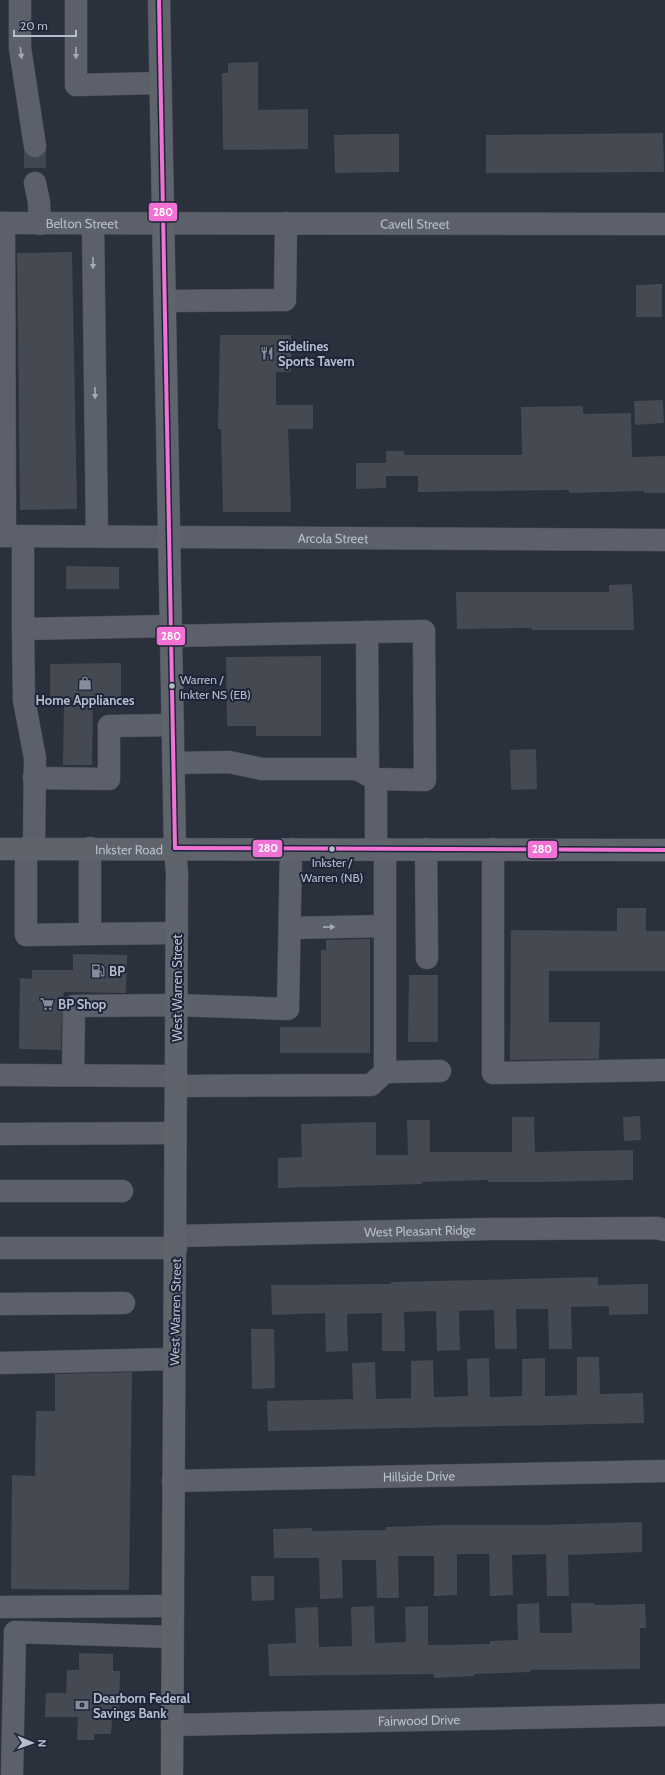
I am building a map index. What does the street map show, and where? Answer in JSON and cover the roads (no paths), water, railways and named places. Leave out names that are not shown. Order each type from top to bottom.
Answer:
[{"type":"main road","name":"West Warren Street","points":[[159,0],[177,933],[172,1775]]},
{"type":"main road","name":"Inkster Road","points":[[0,849],[175,848],[665,850]]},
{"type":"street","points":[[20,0],[20,48],[35,146]]},
{"type":"street","points":[[76,0],[76,85],[160,84]]},
{"type":"street","points":[[35,184],[39,202],[40,224]]},
{"type":"street","name":"Cavell Street","points":[[164,222],[665,224]]},
{"type":"street","name":"Belton Street","points":[[2,223],[93,224],[164,222]]},
{"type":"street","points":[[2,223],[9,536],[23,629],[24,700],[35,758],[26,935],[177,933]]},
{"type":"street","points":[[165,301],[285,300],[286,223]]},
{"type":"street","points":[[93,224],[97,536]]},
{"type":"street","name":"Arcola Street","points":[[9,536],[665,540]]},
{"type":"street","points":[[23,629],[367,632],[424,631],[425,780],[372,777],[357,769],[262,769],[229,762],[174,762]]},
{"type":"street","points":[[367,632],[372,777],[380,849],[385,926],[385,1072]]},
{"type":"street","points":[[34,778],[109,779],[110,726],[173,726]]},
{"type":"street","points":[[90,848],[90,934]]},
{"type":"street","points":[[73,1075],[74,1006],[176,1005],[288,1009],[291,849]]},
{"type":"street","points":[[426,849],[427,958]]},
{"type":"street","points":[[493,850],[493,1073],[665,1070]]},
{"type":"street","points":[[290,928],[385,926]]},
{"type":"street","points":[[0,1075],[73,1075],[176,1081],[371,1085],[385,1072],[440,1071]]},
{"type":"street","points":[[0,1134],[175,1133]]},
{"type":"street","points":[[0,1191],[122,1191]]},
{"type":"street","name":"West Pleasant Ridge","points":[[0,1248],[497,1229],[658,1228],[665,1230]]},
{"type":"street","points":[[0,1304],[124,1303]]},
{"type":"street","points":[[0,1362],[174,1360]]},
{"type":"street","name":"Hillside Drive","points":[[173,1481],[665,1471]]},
{"type":"street","points":[[0,1607],[173,1606]]},
{"type":"street","points":[[12,1775],[15,1632],[172,1637]]},
{"type":"street","name":"Fairwood Drive","points":[[172,1725],[665,1715]]},
{"type":"tunnel","points":[[35,146],[35,183]]},
{"type":"place","name":"Sidelines Sports Tavern","points":[[267,353]]},
{"type":"place","name":"Home Appliances","points":[[85,683]]},
{"type":"place","name":"Warren / Inkter NS (EB)","points":[[172,686]]},
{"type":"place","name":"Inkster / Warren (NB)","points":[[332,849]]},
{"type":"place","name":"BP","points":[[98,971]]},
{"type":"place","name":"BP Shop","points":[[47,1004]]},
{"type":"place","name":"Dearborn Federal Savings Bank","points":[[82,1705]]}]
